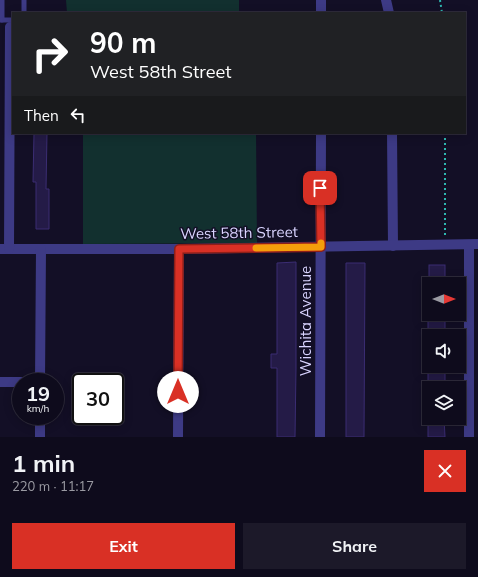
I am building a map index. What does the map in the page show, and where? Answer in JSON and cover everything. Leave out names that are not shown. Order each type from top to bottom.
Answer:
[{"type":"street","points":[[321,0],[321,12]]},
{"type":"street","points":[[386,0],[389,12]]},
{"type":"street","points":[[4,249],[6,22]]},
{"type":"street","name":"Wichita Avenue","points":[[320,437],[321,134]]},
{"type":"street","points":[[392,134],[392,246]]},
{"type":"street","points":[[469,437],[473,385],[473,244]]},
{"type":"street","name":"West 58th Street","points":[[4,249],[179,249],[473,244]]},
{"type":"street","points":[[40,249],[40,373]]},
{"type":"street","points":[[178,437],[179,249]]},
{"type":"street","points":[[0,382],[12,382]]},
{"type":"street","points":[[40,425],[40,437]]},
{"type":"lane","points":[[2,0],[6,22]]},
{"type":"lane","points":[[24,0],[24,12]]},
{"type":"path","points":[[440,0],[442,12]]},
{"type":"path","points":[[445,134],[446,245]]},
{"type":"green space","points":[[66,0],[239,0],[239,12],[67,12]]},
{"type":"green space","points":[[83,134],[256,134],[257,243],[83,244]]},
{"type":"building","points":[[34,134],[47,134],[46,189],[49,189],[49,229],[36,229],[36,182],[33,182]]},
{"type":"building","points":[[296,262],[295,437],[277,437],[277,368],[271,368],[271,354],[277,354],[277,263]]},
{"type":"building","points":[[346,263],[365,263],[364,437],[346,437]]},
{"type":"building","points":[[429,265],[445,265],[445,277],[429,277]]},
{"type":"building","points":[[428,321],[445,321],[445,329],[428,329]]},
{"type":"building","points":[[428,373],[445,373],[445,381],[428,381]]},
{"type":"building","points":[[428,425],[444,425],[445,437],[428,437]]},
{"type":"slow traffic","points":[[256,248],[321,247],[321,243]]},
{"type":"route","points":[[178,392],[179,249],[321,247],[320,188]]}]
